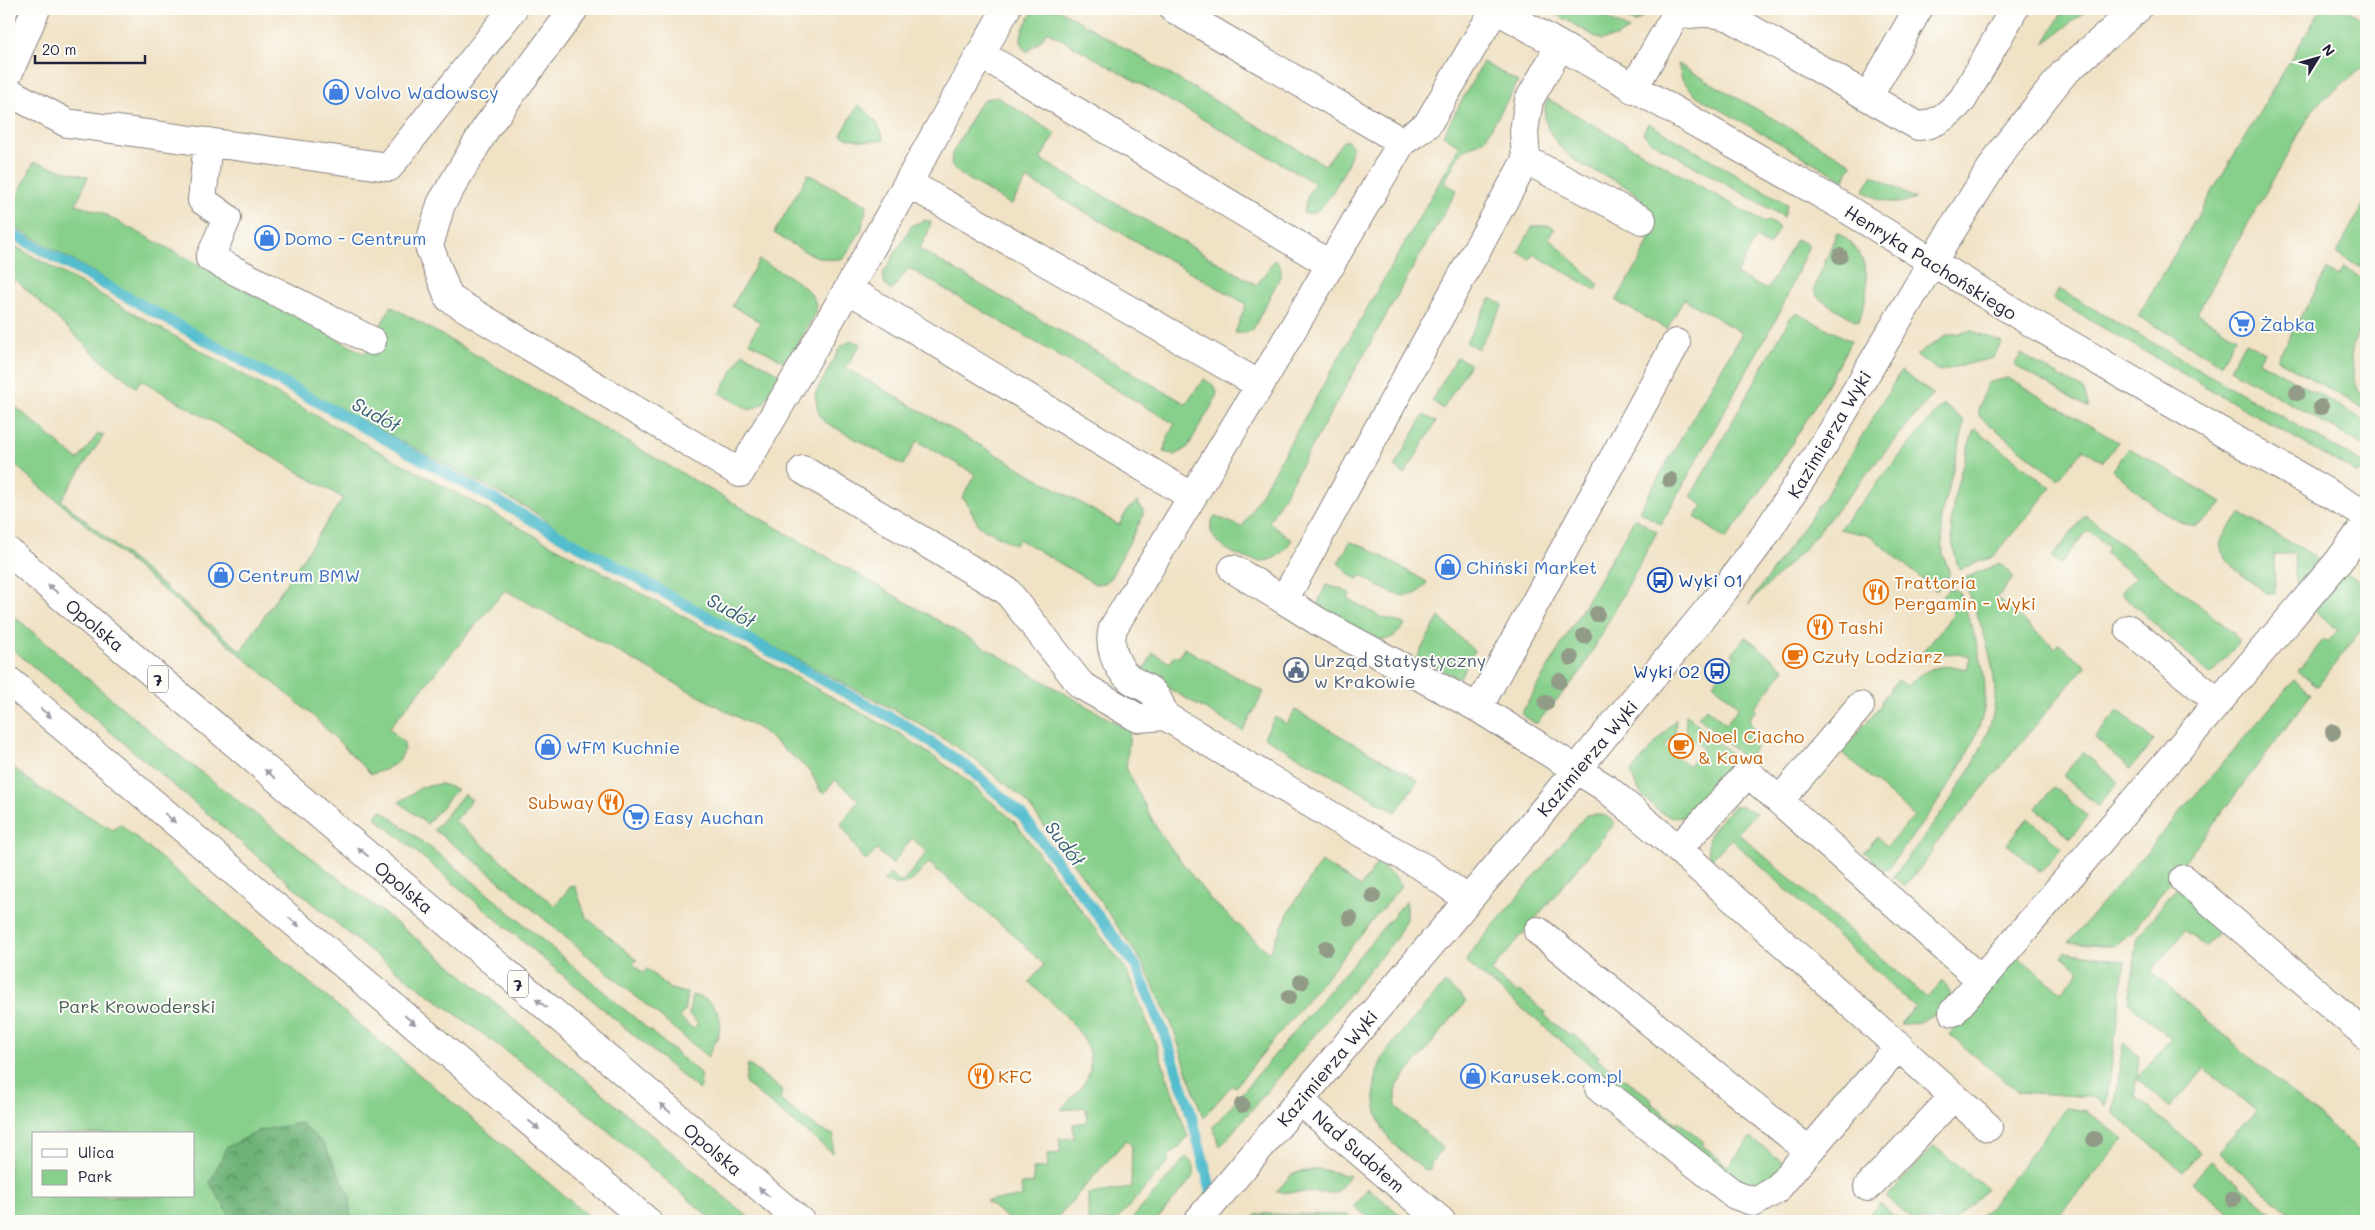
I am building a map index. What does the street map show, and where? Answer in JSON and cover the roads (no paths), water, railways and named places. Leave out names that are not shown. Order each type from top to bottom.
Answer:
[{"type":"street","points":[[9,72],[36,9]]},
{"type":"street","points":[[9,92],[67,122],[389,167],[513,9]]},
{"type":"street","points":[[574,9],[486,128],[441,204],[429,246],[449,298],[740,473],[848,290],[1006,9]]},
{"type":"street","points":[[1174,9],[1402,142]]},
{"type":"street","points":[[1468,900],[1426,869],[1336,818],[1165,716],[1154,693],[1130,679],[1123,672],[1114,654],[1110,636],[1191,496],[1260,385],[1402,142],[1427,125],[1495,9]]},
{"type":"street","name":"Henryka Pachońskiego","points":[[1495,9],[1842,206],[2027,320],[2366,515]]},
{"type":"street","points":[[1868,97],[1918,9]]},
{"type":"street","points":[[1634,89],[1675,16],[1708,12],[1730,17],[1918,126],[1938,121],[1952,111],[1963,99],[2014,9]]},
{"type":"street","name":"Kazimierza Wyki","points":[[1198,1221],[1693,630],[1763,538],[1830,435],[1932,262],[2002,151],[2064,73],[2137,9]]},
{"type":"street","points":[[1284,600],[1526,160],[1524,131],[1529,100],[1560,46]]},
{"type":"street","points":[[980,54],[1331,265]]},
{"type":"street","points":[[208,142],[202,200],[227,218],[210,258],[372,341]]},
{"type":"street","points":[[1526,160],[1642,220]]},
{"type":"street","points":[[908,183],[1260,385]]},
{"type":"street","points":[[848,290],[1191,496]]},
{"type":"street","points":[[1478,708],[1676,343]]},
{"type":"street","points":[[803,470],[1007,591],[1081,685],[1138,718],[1165,716]]},
{"type":"street","points":[[1953,1012],[2338,562],[2366,524]]},
{"type":"street","name":"Opolska","points":[[9,552],[800,1221]]},
{"type":"street","points":[[1233,569],[1319,622],[1478,708],[1606,788],[1678,849],[1988,1127]]},
{"type":"street","points":[[2129,629],[2218,702]]},
{"type":"street","points":[[9,681],[647,1221]]},
{"type":"street","points":[[1780,800],[1860,706]]},
{"type":"street","points":[[1678,849],[1748,773],[1981,980]]},
{"type":"street","points":[[2184,879],[2366,1035]]},
{"type":"street","points":[[1538,931],[1809,1151]]},
{"type":"street","points":[[1599,1088],[1735,1195],[1755,1202],[1776,1190],[1899,1046]]},
{"type":"street","points":[[1868,1187],[1954,1096]]},
{"type":"street","name":"Nad Sudołem","points":[[1300,1101],[1441,1221]]},
{"type":"waterway","name":"Sudół","points":[[9,232],[906,726],[965,765],[1021,814],[1136,966],[1164,1033],[1188,1103],[1219,1221]]},
{"type":"place","name":"Volvo Wadowscy","points":[[336,92]]},
{"type":"place","name":"Domo - Centrum","points":[[267,238]]},
{"type":"place","name":"Żabka","points":[[2242,324]]},
{"type":"place","name":"Chiński Market","points":[[1448,567]]},
{"type":"place","name":"Centrum BMW","points":[[221,575]]},
{"type":"place","name":"Wyki 01","points":[[1660,580]]},
{"type":"place","name":"Trattoria Pergamin - Wyki","points":[[1876,592]]},
{"type":"place","name":"Tashi","points":[[1820,627]]},
{"type":"place","name":"Czuły Lodziarz","points":[[1795,656]]},
{"type":"place","name":"Urząd Statystyczny w Krakowie","points":[[1296,670]]},
{"type":"place","name":"Wyki 02","points":[[1717,671]]},
{"type":"place","name":"Noel Ciacho & Kawa","points":[[1681,746]]},
{"type":"place","name":"WFM Kuchnie","points":[[548,747]]},
{"type":"place","name":"Subway","points":[[611,802]]},
{"type":"place","name":"Easy Auchan","points":[[636,817]]},
{"type":"place","name":"KFC","points":[[981,1076]]},
{"type":"place","name":"Karusek.com.pl","points":[[1473,1076]]},
{"type":"park label","name":"Park Krowoderski","points":[[137,1006]]}]
